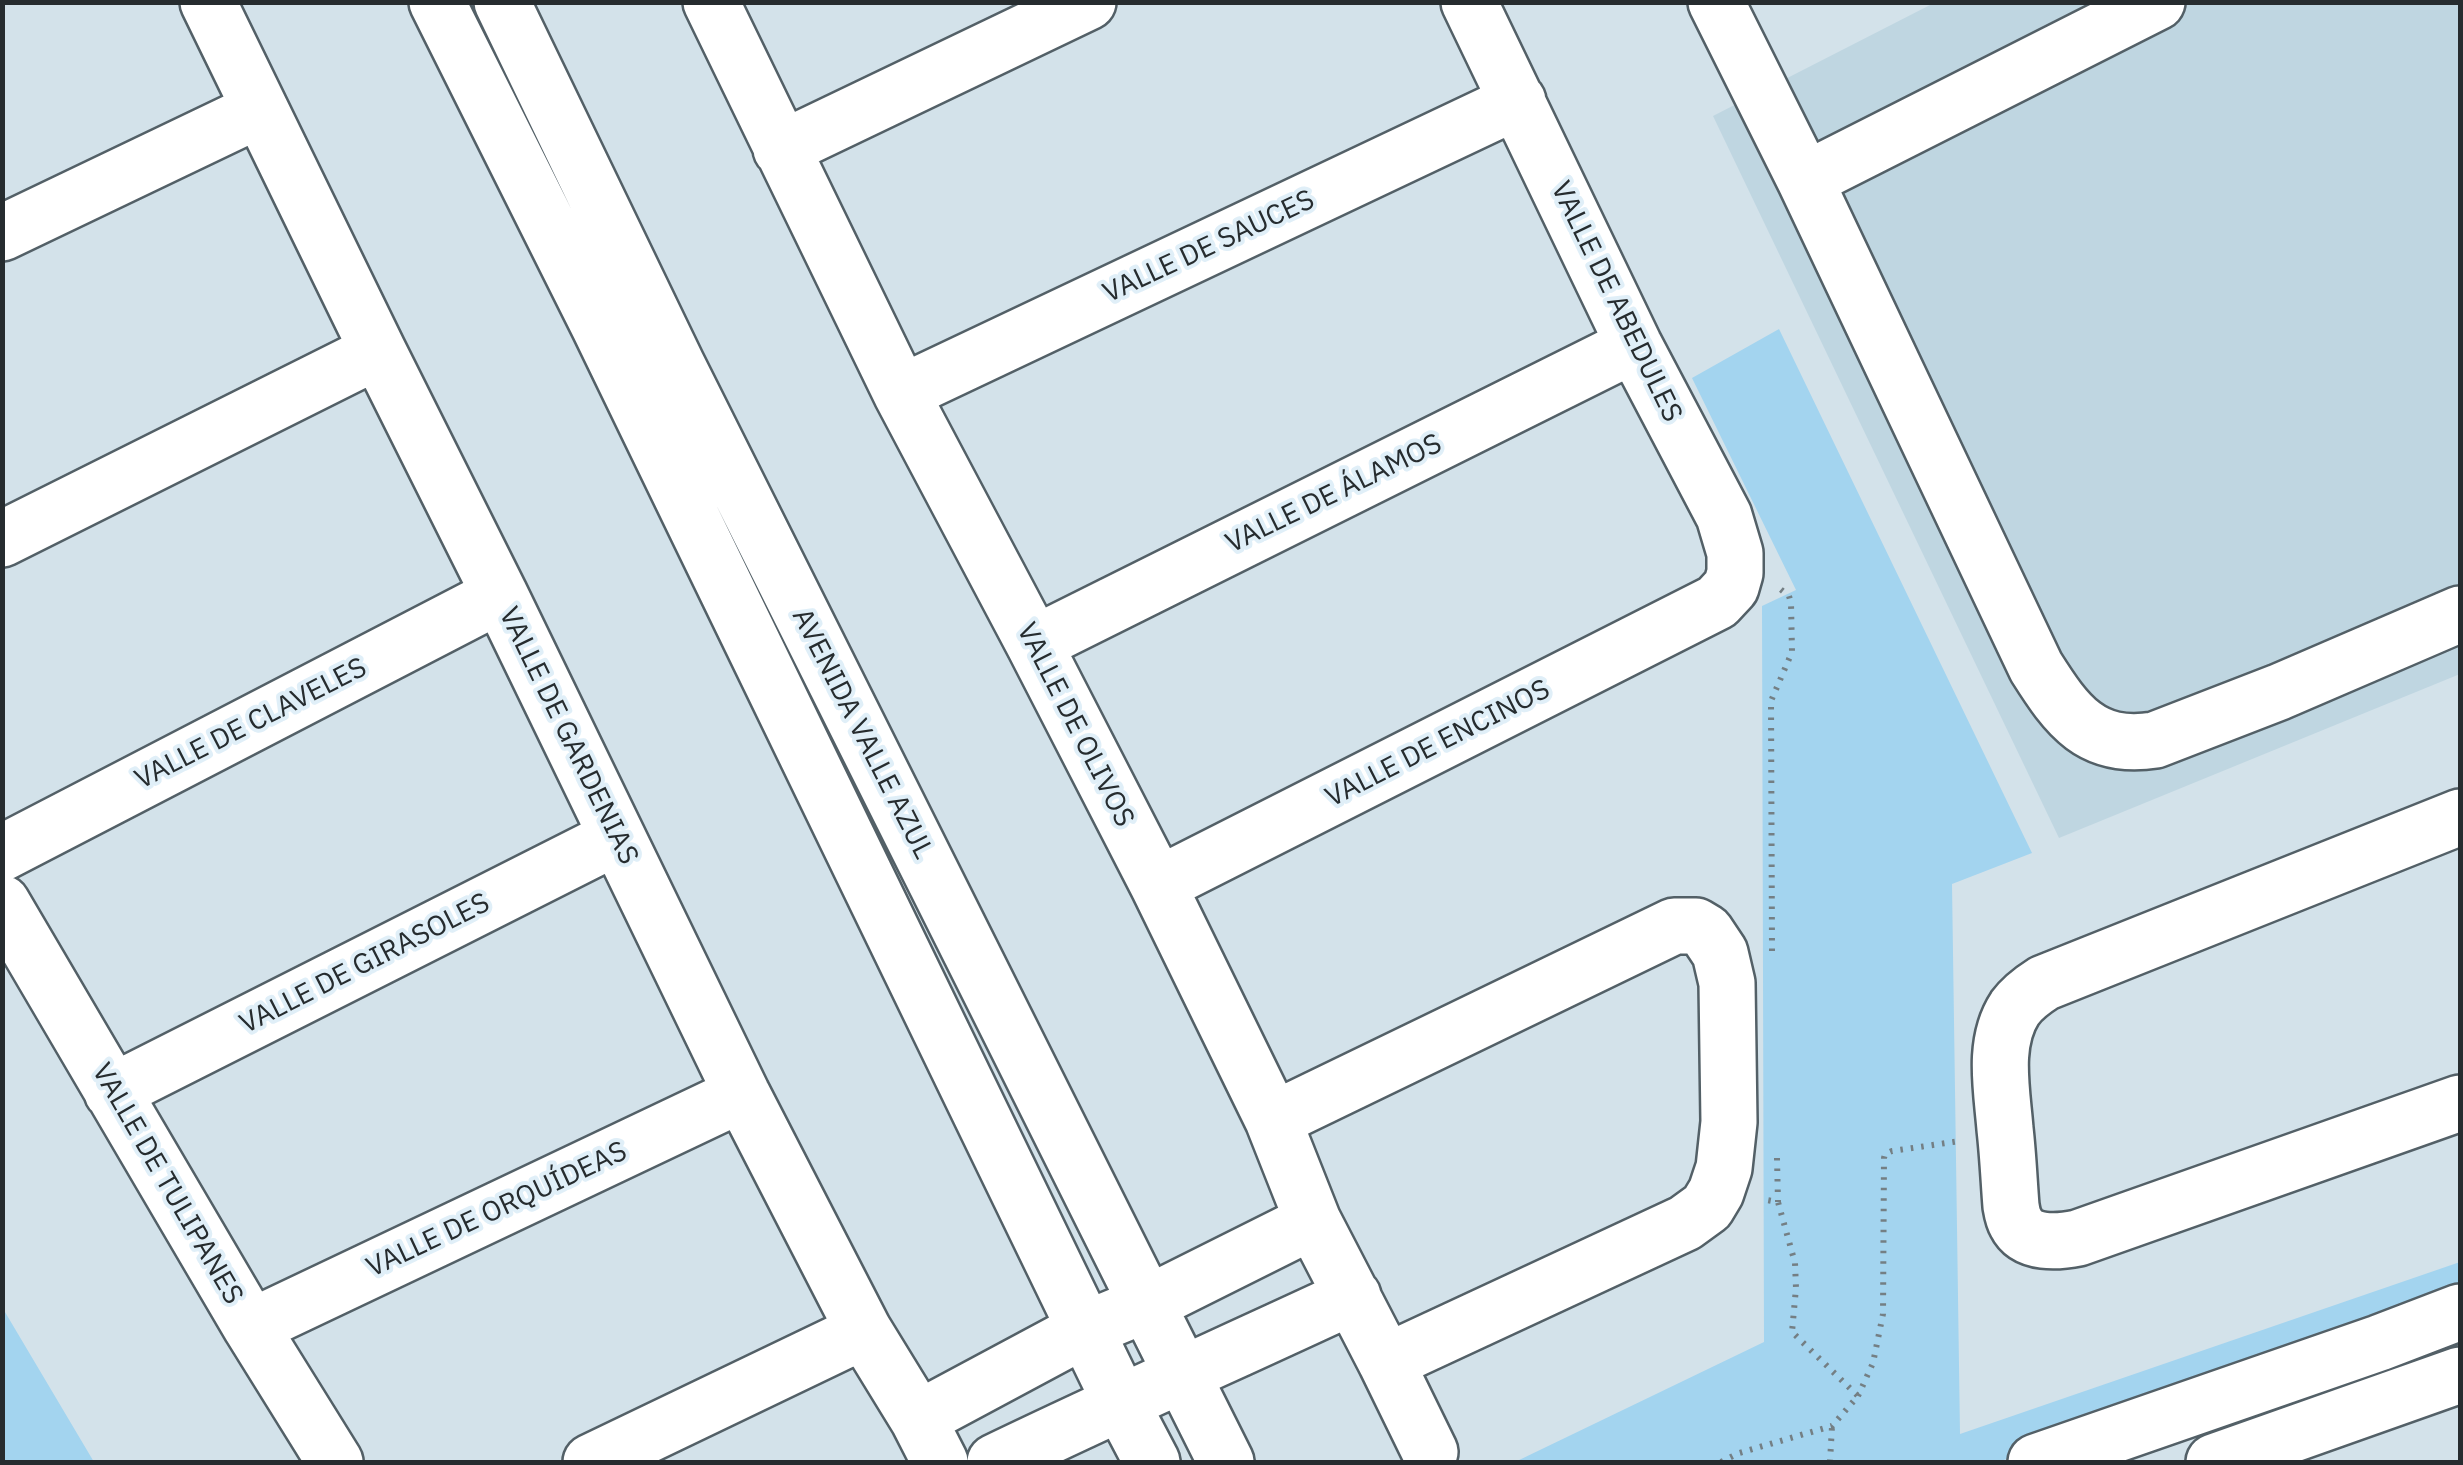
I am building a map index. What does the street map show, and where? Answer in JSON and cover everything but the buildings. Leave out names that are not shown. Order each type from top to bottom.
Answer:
[{"type":"street","name":"VALLE DE GARDENIAS","points":[[208,2],[742,1094],[864,1332],[929,1441]]},
{"type":"street","name":"AVENIDA VALLE AZUL","points":[[437,2],[1152,1462]]},
{"type":"street","name":"AVENIDA VALLE AZUL","points":[[502,2],[677,365],[1226,1462]]},
{"type":"street","name":"VALLE DE OLIVOS","points":[[711,2],[901,393],[1158,885],[1273,1120],[1312,1221],[1430,1452]]},
{"type":"street","points":[[782,149],[1088,2]]},
{"type":"street","name":"VALLE DE ABEDULES","points":[[1469,2],[1634,345],[1724,516],[1735,553],[1726,588]]},
{"type":"street","points":[[1716,2],[1805,180],[2036,667],[2069,715],[2108,740],[2133,744],[2178,733],[2460,614]]},
{"type":"street","points":[[1805,180],[2157,2]]},
{"type":"street","name":"VALLE DE SAUCES","points":[[901,393],[1518,101]]},
{"type":"street","points":[[2,233],[258,110]]},
{"type":"street","points":[[599,326],[648,302]]},
{"type":"street","name":"VALLE DE ÁLAMOS","points":[[1034,644],[1634,345]]},
{"type":"street","points":[[2,539],[378,351]]},
{"type":"street","points":[[630,390],[677,365]]},
{"type":"street","name":"VALLE DE ENCINOS","points":[[1158,885],[1726,588]]},
{"type":"street","name":"VALLE DE CLAVELES","points":[[2,853],[500,595]]},
{"type":"street","points":[[2460,817],[2044,983],[2027,994],[2016,1008],[2004,1037],[2000,1071],[2016,1226],[2030,1236],[2060,1241],[2098,1232],[2460,1103]]},
{"type":"street","name":"VALLE DE GIRASOLES","points":[[112,1092],[617,836]]},
{"type":"street","name":"VALLE DE TULIPANES","points":[[2,903],[251,1327],[335,1462]]},
{"type":"street","points":[[1273,1120],[1674,926],[1696,926],[1706,932],[1720,953],[1727,983],[1729,1122],[1724,1168],[1700,1208],[1386,1362]]},
{"type":"street","name":"VALLE DE ORQUÍDEAS","points":[[251,1327],[742,1094]]},
{"type":"street","points":[[929,1441],[1086,1329],[1147,1304],[1312,1221]]},
{"type":"street","points":[[995,1462],[1353,1296]]},
{"type":"street","points":[[2036,1462],[2460,1312]]},
{"type":"street","points":[[592,1462],[864,1332]]},
{"type":"street","points":[[2214,1462],[2460,1374]]},
{"type":"path","points":[[1726,588],[1775,584],[1789,596],[1791,604],[1792,652],[1771,700],[1772,956]]},
{"type":"path","points":[[1721,1462],[1832,1426],[1858,1396],[1873,1363],[1883,1314],[1885,1154],[2006,1134]]},
{"type":"path","points":[[1776,1145],[1778,1202],[1795,1263],[1792,1332],[1858,1396]]},
{"type":"path","points":[[1700,1208],[1778,1202]]},
{"type":"path","points":[[1830,1462],[1832,1426]]},
{"type":"shaded area","points":[[1934,3],[2460,3],[2460,674],[2059,838],[1713,116]]},
{"type":"shaded area","points":[[1779,329],[2032,853],[1952,884],[1960,1434],[2460,1262],[2460,1301],[1998,1462],[1515,1462],[1764,1342],[1762,606],[1796,590],[1692,378]]},
{"type":"shaded area","points":[[2,1307],[94,1462],[3,1462]]}]
